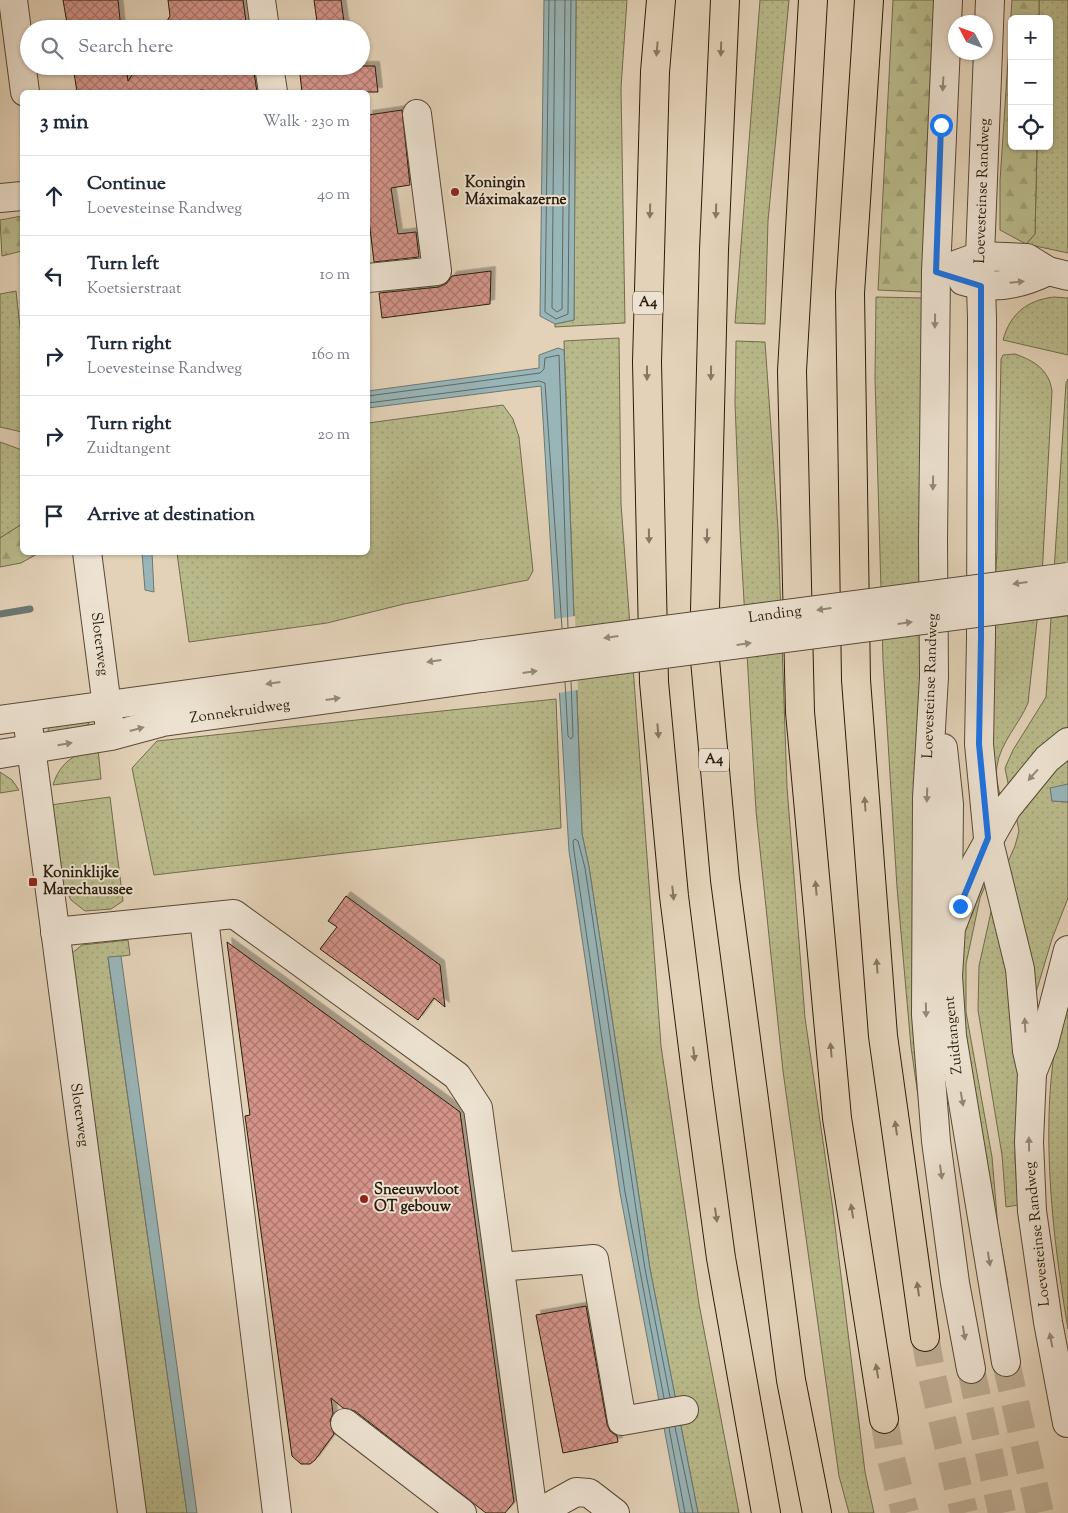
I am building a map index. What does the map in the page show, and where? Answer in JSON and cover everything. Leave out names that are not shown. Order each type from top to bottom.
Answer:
[{"type":"highway","name":"A4","points":[[661,0],[655,72],[647,362],[654,682],[674,896],[698,1088],[722,1258],[766,1513]]},
{"type":"highway","name":"A4","points":[[725,0],[714,250],[704,648],[725,880],[791,1380],[817,1513]]},
{"type":"highway","points":[[813,0],[792,372],[800,712],[837,1118],[884,1419]]},
{"type":"highway","points":[[869,0],[850,293],[856,680],[882,1036],[925,1337]]},
{"type":"street","points":[[13,0],[20,54]]},
{"type":"street","points":[[262,0],[264,20]]},
{"type":"street","name":"Loevesteinse Randweg","points":[[948,0],[936,272],[933,542],[934,677],[927,798],[926,1014],[936,1141],[955,1283],[970,1369]]},
{"type":"street","name":"Loevesteinse Randweg","points":[[990,0],[980,256],[981,638],[979,744],[988,838],[1020,969],[1026,1051],[1032,1073],[1028,1142],[1032,1210],[1048,1322],[1067,1423]]},
{"type":"street","points":[[23,75],[25,90]]},
{"type":"street","points":[[270,75],[272,90]]},
{"type":"street","points":[[370,278],[437,271],[416,114]]},
{"type":"street","points":[[0,198],[20,196]]},
{"type":"street","points":[[936,272],[980,256],[1027,258],[1058,273]]},
{"type":"street","points":[[936,272],[981,286],[1027,281],[1058,273]]},
{"type":"street","name":"Sloterweg","points":[[87,555],[111,736]]},
{"type":"street","name":"Landing","points":[[482,666],[1068,576]]},
{"type":"street","name":"Landing","points":[[482,666],[1068,601]]},
{"type":"street","name":"Zonnekruidweg","points":[[0,720],[107,706],[482,666]]},
{"type":"street","name":"Zonnekruidweg","points":[[0,754],[111,736],[164,722],[482,666]]},
{"type":"street","points":[[934,677],[949,804],[948,903],[951,928]]},
{"type":"street","points":[[949,804],[964,736],[979,688]]},
{"type":"street","name":"Sloterweg","points":[[27,716],[132,1513]]},
{"type":"street","name":"Zuidtangent","points":[[1006,1362],[952,1036],[948,976],[951,928],[976,863],[988,838],[1007,808],[1031,777],[1068,742]]},
{"type":"street","points":[[55,932],[204,919],[234,914],[457,1076],[478,1108],[534,1513]]},
{"type":"street","points":[[204,919],[277,1513]]},
{"type":"street","points":[[1032,1073],[1044,1043],[1068,950]]},
{"type":"street","points":[[500,1267],[594,1259],[622,1421],[684,1410]]},
{"type":"street","points":[[345,1423],[462,1513]]},
{"type":"street","points":[[538,1513],[576,1492],[589,1494],[615,1513]]},
{"type":"green space","points":[[576,0],[627,0],[621,88],[625,323],[555,327],[555,324],[574,320]]},
{"type":"green space","points":[[760,0],[789,0],[768,221],[765,324],[735,323]]},
{"type":"green space","points":[[893,0],[937,0],[922,292],[878,290]]},
{"type":"green space","points":[[1012,0],[1039,0],[1039,15],[1011,15]]},
{"type":"green space","points":[[1039,0],[1068,0],[1068,253],[1026,244],[1035,234],[1037,150],[1053,150],[1053,15],[1039,15]]},
{"type":"green space","points":[[1008,60],[1008,150],[1037,150],[1035,234],[1026,244],[1000,230],[1000,181]]},
{"type":"green space","points":[[20,216],[20,252],[2,256],[0,220]]},
{"type":"green space","points":[[16,291],[20,327],[20,432],[0,427],[0,294]]},
{"type":"green space","points":[[876,297],[924,298],[920,478],[920,917],[937,1228],[911,1047],[897,887],[883,661],[875,378]]},
{"type":"green space","points":[[1054,297],[1068,298],[1068,355],[1003,340],[1010,323],[1021,310],[1036,301]]},
{"type":"green space","points":[[619,338],[621,504],[661,1046],[699,1304],[739,1513],[698,1513],[650,1269],[589,867],[582,834],[564,341]]},
{"type":"green space","points":[[736,341],[765,342],[778,529],[787,787],[805,1018],[833,1210],[865,1472],[874,1513],[849,1513],[839,1476],[783,1071],[756,811],[740,531],[735,403]]},
{"type":"green space","points":[[1015,354],[1040,367],[1048,377],[1052,391],[1042,576],[1028,703],[1006,741],[999,758],[997,775],[1002,805],[987,781],[986,700],[997,552],[1001,359],[1003,355]]},
{"type":"green space","points":[[1068,379],[1068,736],[1010,793],[1005,768],[1013,750],[1046,697],[1066,383]]},
{"type":"green space","points":[[503,405],[513,419],[519,437],[533,571],[528,580],[404,604],[327,623],[189,642],[177,555],[370,555],[370,423]]},
{"type":"green space","points":[[0,442],[20,449],[20,525],[0,538]]},
{"type":"green space","points":[[20,525],[20,555],[35,555],[21,563],[0,567],[0,538]]},
{"type":"green space","points":[[556,699],[561,828],[154,875],[132,768],[157,741]]},
{"type":"green space","points":[[88,721],[89,724],[56,740],[49,737],[48,730],[53,723]]},
{"type":"green space","points":[[98,749],[101,779],[53,785],[60,770],[70,760],[82,753]]},
{"type":"green space","points":[[1068,749],[1068,784],[1051,789],[1052,801],[1068,802],[1068,898],[1052,939],[1031,1009],[1002,875],[1015,846],[1019,831],[1014,807]]},
{"type":"green space","points":[[0,772],[12,780],[19,790],[0,793]]},
{"type":"green space","points":[[110,797],[123,901],[111,909],[85,911],[71,900],[60,879],[50,805]]},
{"type":"green space","points":[[987,862],[991,872],[980,898],[966,964],[966,1012],[992,1157],[998,1228],[1008,1283],[1000,1281],[955,1015],[961,929]]},
{"type":"green space","points":[[995,894],[1010,947],[1019,1083],[1015,1157],[1018,1205],[1006,1207],[1002,1155],[978,1010],[979,966]]},
{"type":"green space","points":[[128,940],[130,955],[108,958],[187,1513],[145,1513],[71,954],[82,945]]},
{"type":"green space","points":[[1068,994],[1068,1329],[1056,1248],[1052,1205],[1049,1116],[1052,1073],[1058,1032]]},
{"type":"water","points":[[544,0],[576,0],[574,320],[555,324],[540,316]]},
{"type":"water","points":[[558,348],[564,350],[582,834],[589,867],[650,1269],[698,1513],[680,1513],[620,1193],[569,851],[541,386],[370,408],[370,391],[539,368],[539,355]]},
{"type":"water","points":[[142,555],[152,555],[154,592],[145,590]]},
{"type":"water","points":[[1068,784],[1068,802],[1052,801],[1050,788]]},
{"type":"water","points":[[121,956],[197,1513],[187,1513],[108,957]]},
{"type":"pier","points":[[575,616],[578,690],[558,693],[554,619]]},
{"type":"building","points":[[63,0],[118,0],[120,20],[66,20]]},
{"type":"building","points":[[168,0],[243,0],[246,20],[168,20],[170,16]]},
{"type":"building","points":[[314,0],[341,0],[344,20],[317,20]]},
{"type":"building","points":[[370,66],[375,66],[378,92],[370,92],[370,90],[302,90],[300,75],[370,75]]},
{"type":"building","points":[[74,75],[127,75],[128,81],[132,75],[254,75],[257,90],[204,90],[77,90]]},
{"type":"building","points":[[402,110],[410,185],[391,188],[398,234],[416,232],[419,257],[374,262],[370,229],[370,115]]},
{"type":"building","points":[[491,271],[490,304],[382,318],[379,293],[439,287],[447,283],[452,276]]},
{"type":"building","points":[[346,896],[440,965],[445,1007],[434,998],[418,1020],[320,949],[337,927],[328,921]]},
{"type":"building","name":"Sneeuwvloot OT gebouw","points":[[227,942],[460,1112],[514,1502],[505,1513],[486,1513],[355,1411],[343,1408],[331,1398],[333,1413],[330,1421],[334,1434],[310,1464],[301,1464],[292,1456],[245,1116],[250,1115]]},
{"type":"building","points":[[586,1306],[607,1424],[610,1431],[617,1436],[618,1442],[563,1453],[536,1315]]},
{"type":"waterway","points":[[0,614],[30,609]]},
{"type":"tunnel","points":[[925,1337],[932,1376],[964,1513]]},
{"type":"tunnel","points":[[1006,1362],[1040,1513]]},
{"type":"tunnel","points":[[971,1369],[1002,1513]]},
{"type":"tunnel","points":[[884,1419],[891,1459],[905,1513]]},
{"type":"place","name":"Koningin Máximakazerne","points":[[455,192]]},
{"type":"place","name":"Koninklijke Marechaussee","points":[[33,882]]},
{"type":"place","name":"Sneeuwvloot OT gebouw","points":[[364,1199]]},
{"type":"route","points":[[941,125],[936,272],[981,286],[982,318],[979,744],[988,838],[976,863],[960,906]]}]
